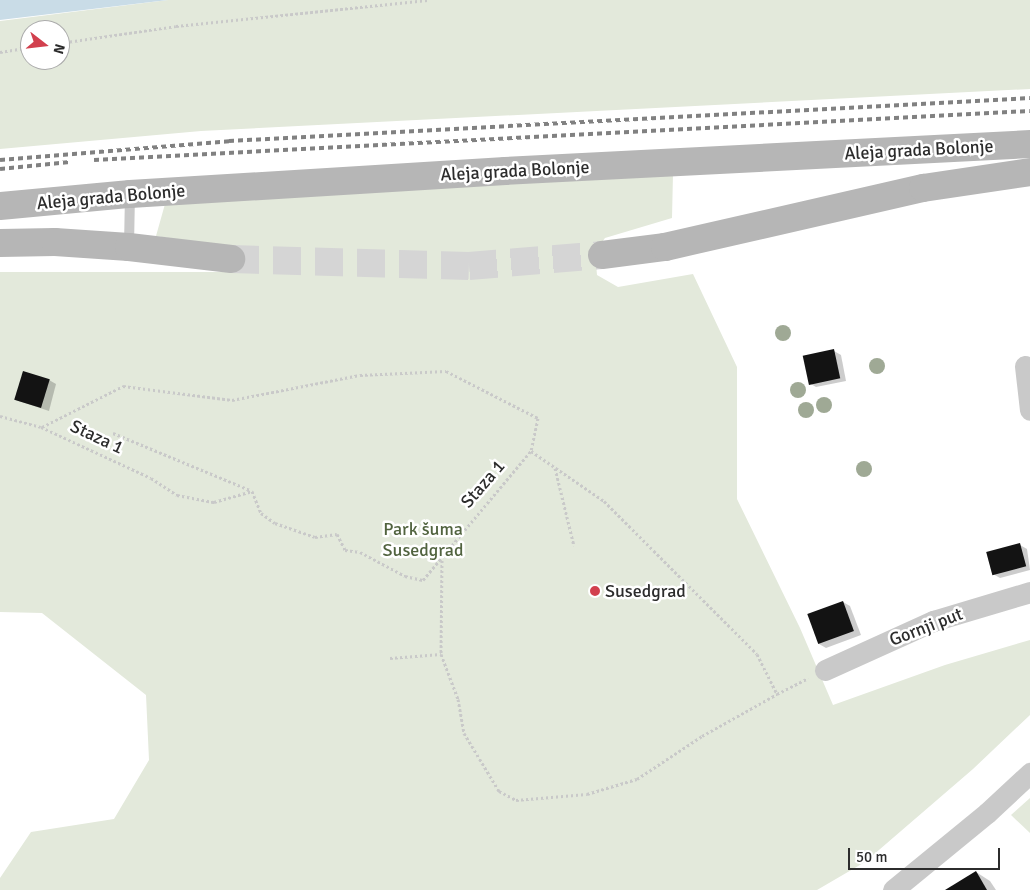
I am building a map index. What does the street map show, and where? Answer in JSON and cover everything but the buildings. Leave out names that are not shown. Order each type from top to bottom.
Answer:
[{"type":"main road","name":"Aleja grada Bolonje","points":[[0,206],[130,194],[1030,144]]},
{"type":"main road","name":"Aleja grada Bolonje","points":[[602,255],[665,247],[923,188],[1030,172]]},
{"type":"main road","points":[[0,243],[55,242],[231,259]]},
{"type":"street","points":[[1025,366],[1030,410]]},
{"type":"street","name":"Gornji put","points":[[824,670],[933,621],[1030,592]]},
{"type":"street","points":[[893,890],[1030,773]]},
{"type":"lane","points":[[129,248],[130,194]]},
{"type":"path","points":[[70,42],[176,26],[428,0]]},
{"type":"path","points":[[0,52],[20,49]]},
{"type":"path","points":[[41,427],[124,386],[232,400],[360,375],[446,371],[538,418],[531,451],[604,501],[757,654],[777,694]]},
{"type":"path","name":"Staza 1","points":[[0,416],[41,427],[151,478],[177,496],[214,502],[252,491],[261,512],[275,523],[314,537],[336,534],[345,550],[360,552],[404,576],[423,580],[442,560],[470,521],[531,451]]},
{"type":"path","points":[[113,433],[252,491]]},
{"type":"path","points":[[554,467],[574,546]]},
{"type":"path","points":[[442,560],[442,654],[458,699],[464,733],[499,791],[516,800],[587,794],[637,779],[702,736],[824,670]]},
{"type":"path","points":[[390,658],[442,654]]},
{"type":"green space","points":[[168,0],[1030,0],[1030,89],[201,131],[0,149],[0,21]]},
{"type":"green space","name":"Park šuma Susedgrad","points":[[673,174],[672,218],[605,238],[595,252],[597,275],[618,287],[693,274],[737,367],[737,499],[800,628],[833,705],[945,665],[1030,640],[1030,715],[973,769],[865,862],[817,890],[0,890],[0,878],[31,832],[114,819],[149,760],[146,695],[42,613],[0,612],[0,272],[232,272],[243,250],[156,236],[165,204]]},
{"type":"green space","points":[[1030,798],[1030,833],[1011,815]]},
{"type":"water","points":[[0,0],[168,0],[0,20]]},
{"type":"tunnel","points":[[231,259],[469,266],[602,255]]},
{"type":"railway","points":[[0,160],[229,141],[1030,98]]},
{"type":"railway","points":[[94,160],[1030,111]]},
{"type":"railway","points":[[0,169],[70,162]]},
{"type":"place","name":"Susedgrad","points":[[595,591]]}]
